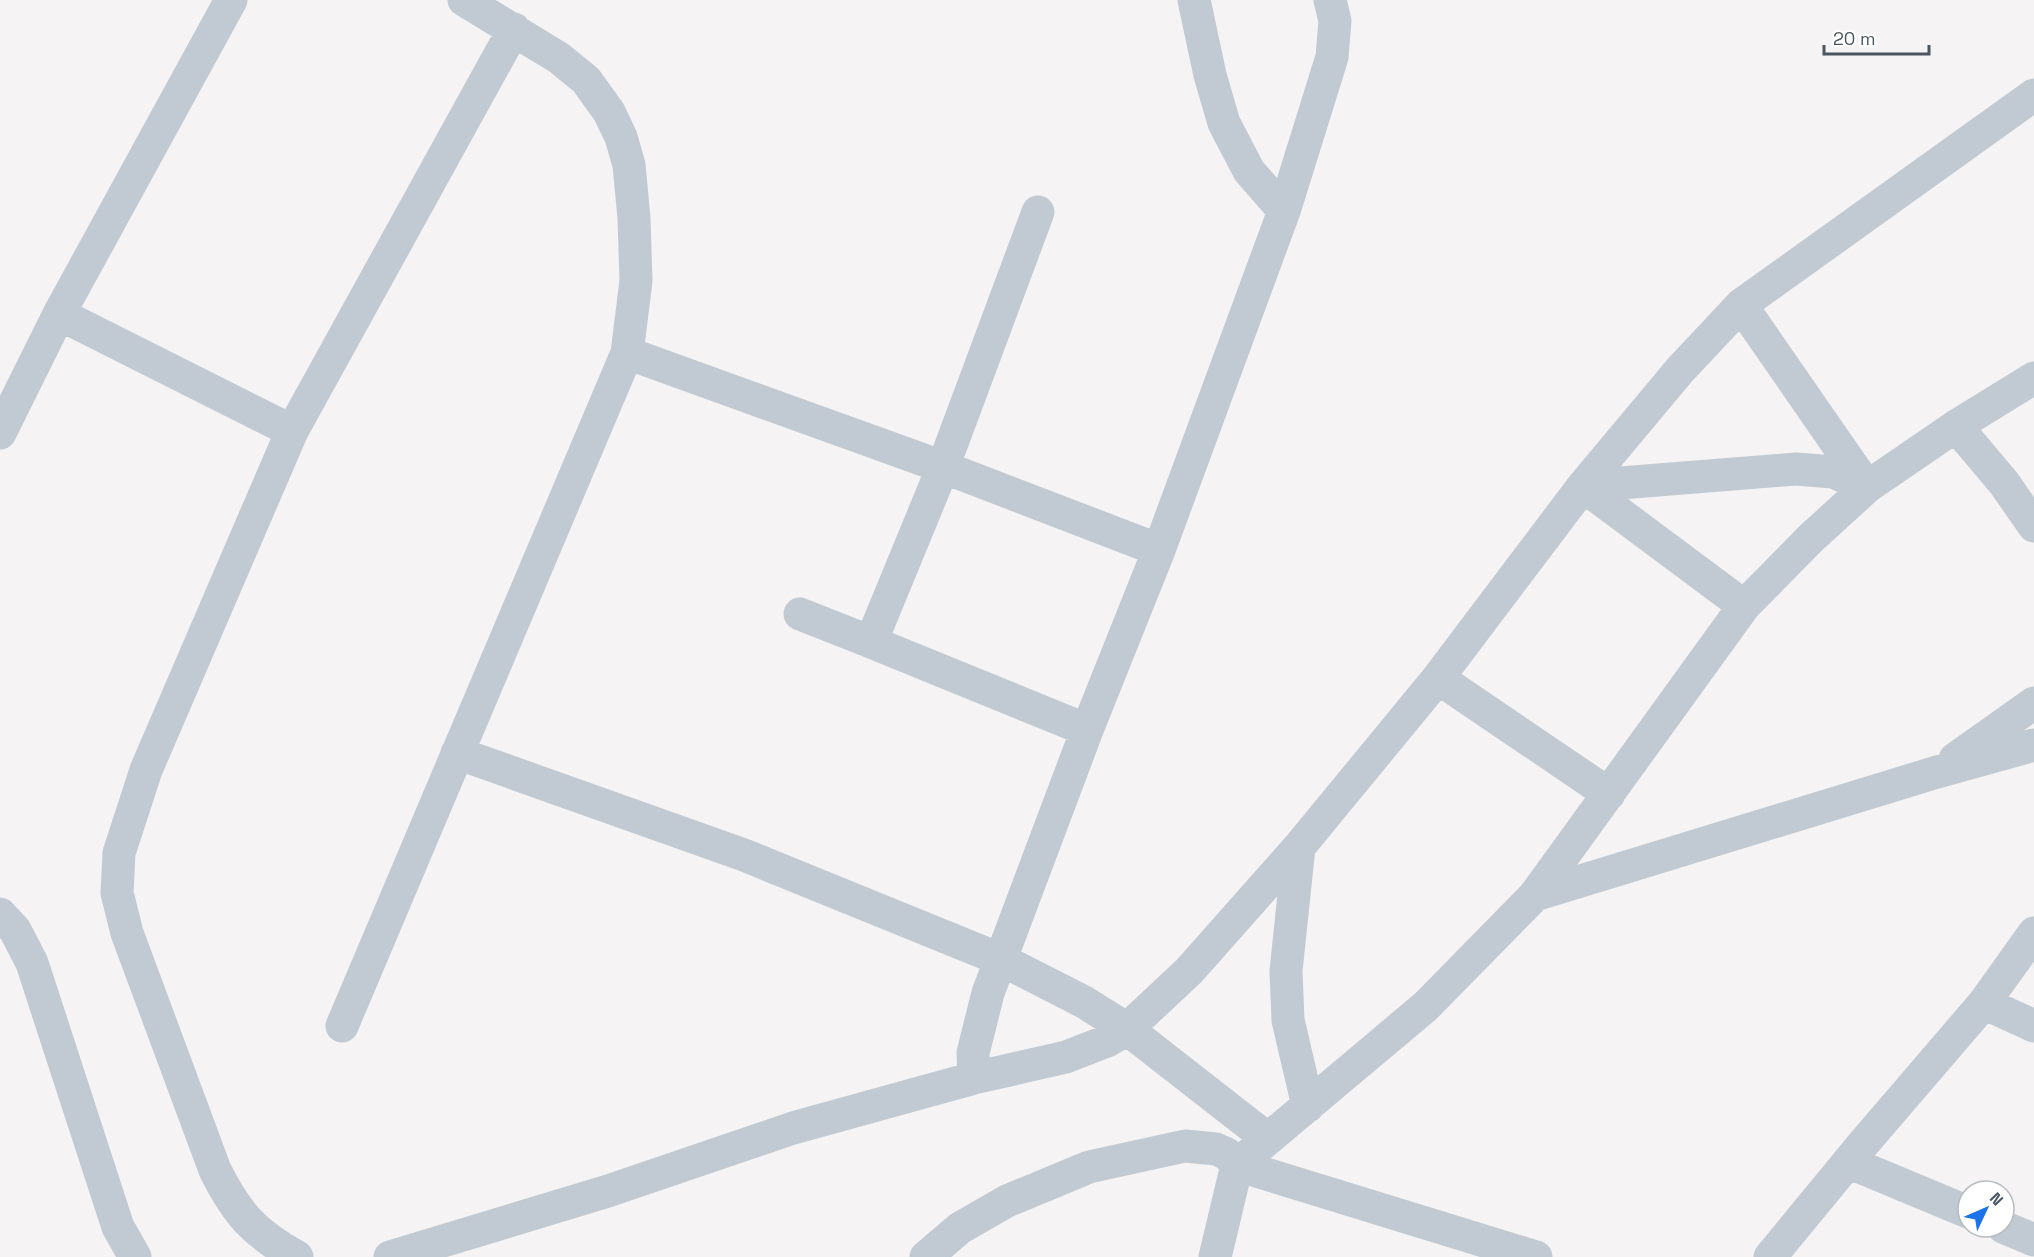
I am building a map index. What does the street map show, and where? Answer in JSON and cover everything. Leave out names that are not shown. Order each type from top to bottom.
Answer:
[{"type":"street","points":[[0,433],[59,314],[231,0]]},
{"type":"street","points":[[1194,0],[1224,123],[1250,171],[1284,211]]},
{"type":"street","points":[[974,1078],[974,1053],[988,993],[1087,730],[1159,550],[1284,211],[1332,57],[1335,21],[1330,0]]},
{"type":"street","points":[[342,1026],[627,354],[636,281],[629,165],[621,137],[609,112],[586,80],[559,58],[475,3]]},
{"type":"street","points":[[297,1257],[274,1245],[252,1227],[230,1200],[214,1170],[127,933],[117,893],[119,853],[146,770],[292,431],[514,28]]},
{"type":"street","points":[[390,1257],[608,1191],[793,1128],[974,1078],[1066,1057],[1107,1041],[1126,1029],[1189,971],[1299,847],[1438,678],[1583,486],[1680,370],[1741,305],[2034,95]]},
{"type":"street","points":[[871,642],[943,467],[1038,212]]},
{"type":"street","points":[[1741,305],[1867,487]]},
{"type":"street","points":[[59,314],[292,431]]},
{"type":"street","points":[[627,354],[943,467],[1159,550]]},
{"type":"street","points":[[1215,1257],[1237,1165],[1426,1006],[1535,895],[1744,606],[1811,538],[1867,487],[1956,426],[2034,378]]},
{"type":"street","points":[[1956,426],[2004,483],[2034,526]]},
{"type":"street","points":[[1583,486],[1796,469],[1833,472],[1867,487]]},
{"type":"street","points":[[1583,486],[1744,606]]},
{"type":"street","points":[[800,614],[1087,730]]},
{"type":"street","points":[[1438,678],[1609,794]]},
{"type":"street","points":[[1937,772],[2034,703]]},
{"type":"street","points":[[1535,895],[1937,772],[2034,745]]},
{"type":"street","points":[[457,753],[744,855],[1002,960],[1084,1002],[1126,1029],[1268,1138]]},
{"type":"street","points":[[1299,847],[1286,971],[1288,1020],[1308,1106]]},
{"type":"street","points":[[0,914],[15,930],[32,963],[118,1227],[135,1257]]},
{"type":"street","points":[[1770,1257],[1984,1003],[2034,933]]},
{"type":"street","points":[[1984,1003],[2034,1026]]},
{"type":"street","points":[[926,1257],[960,1228],[1007,1201],[1089,1167],[1185,1146],[1216,1149],[1227,1154],[1237,1165],[1536,1257]]},
{"type":"street","points":[[1848,1162],[1956,1207]]},
{"type":"street","points":[[2016,1232],[2034,1240]]}]
